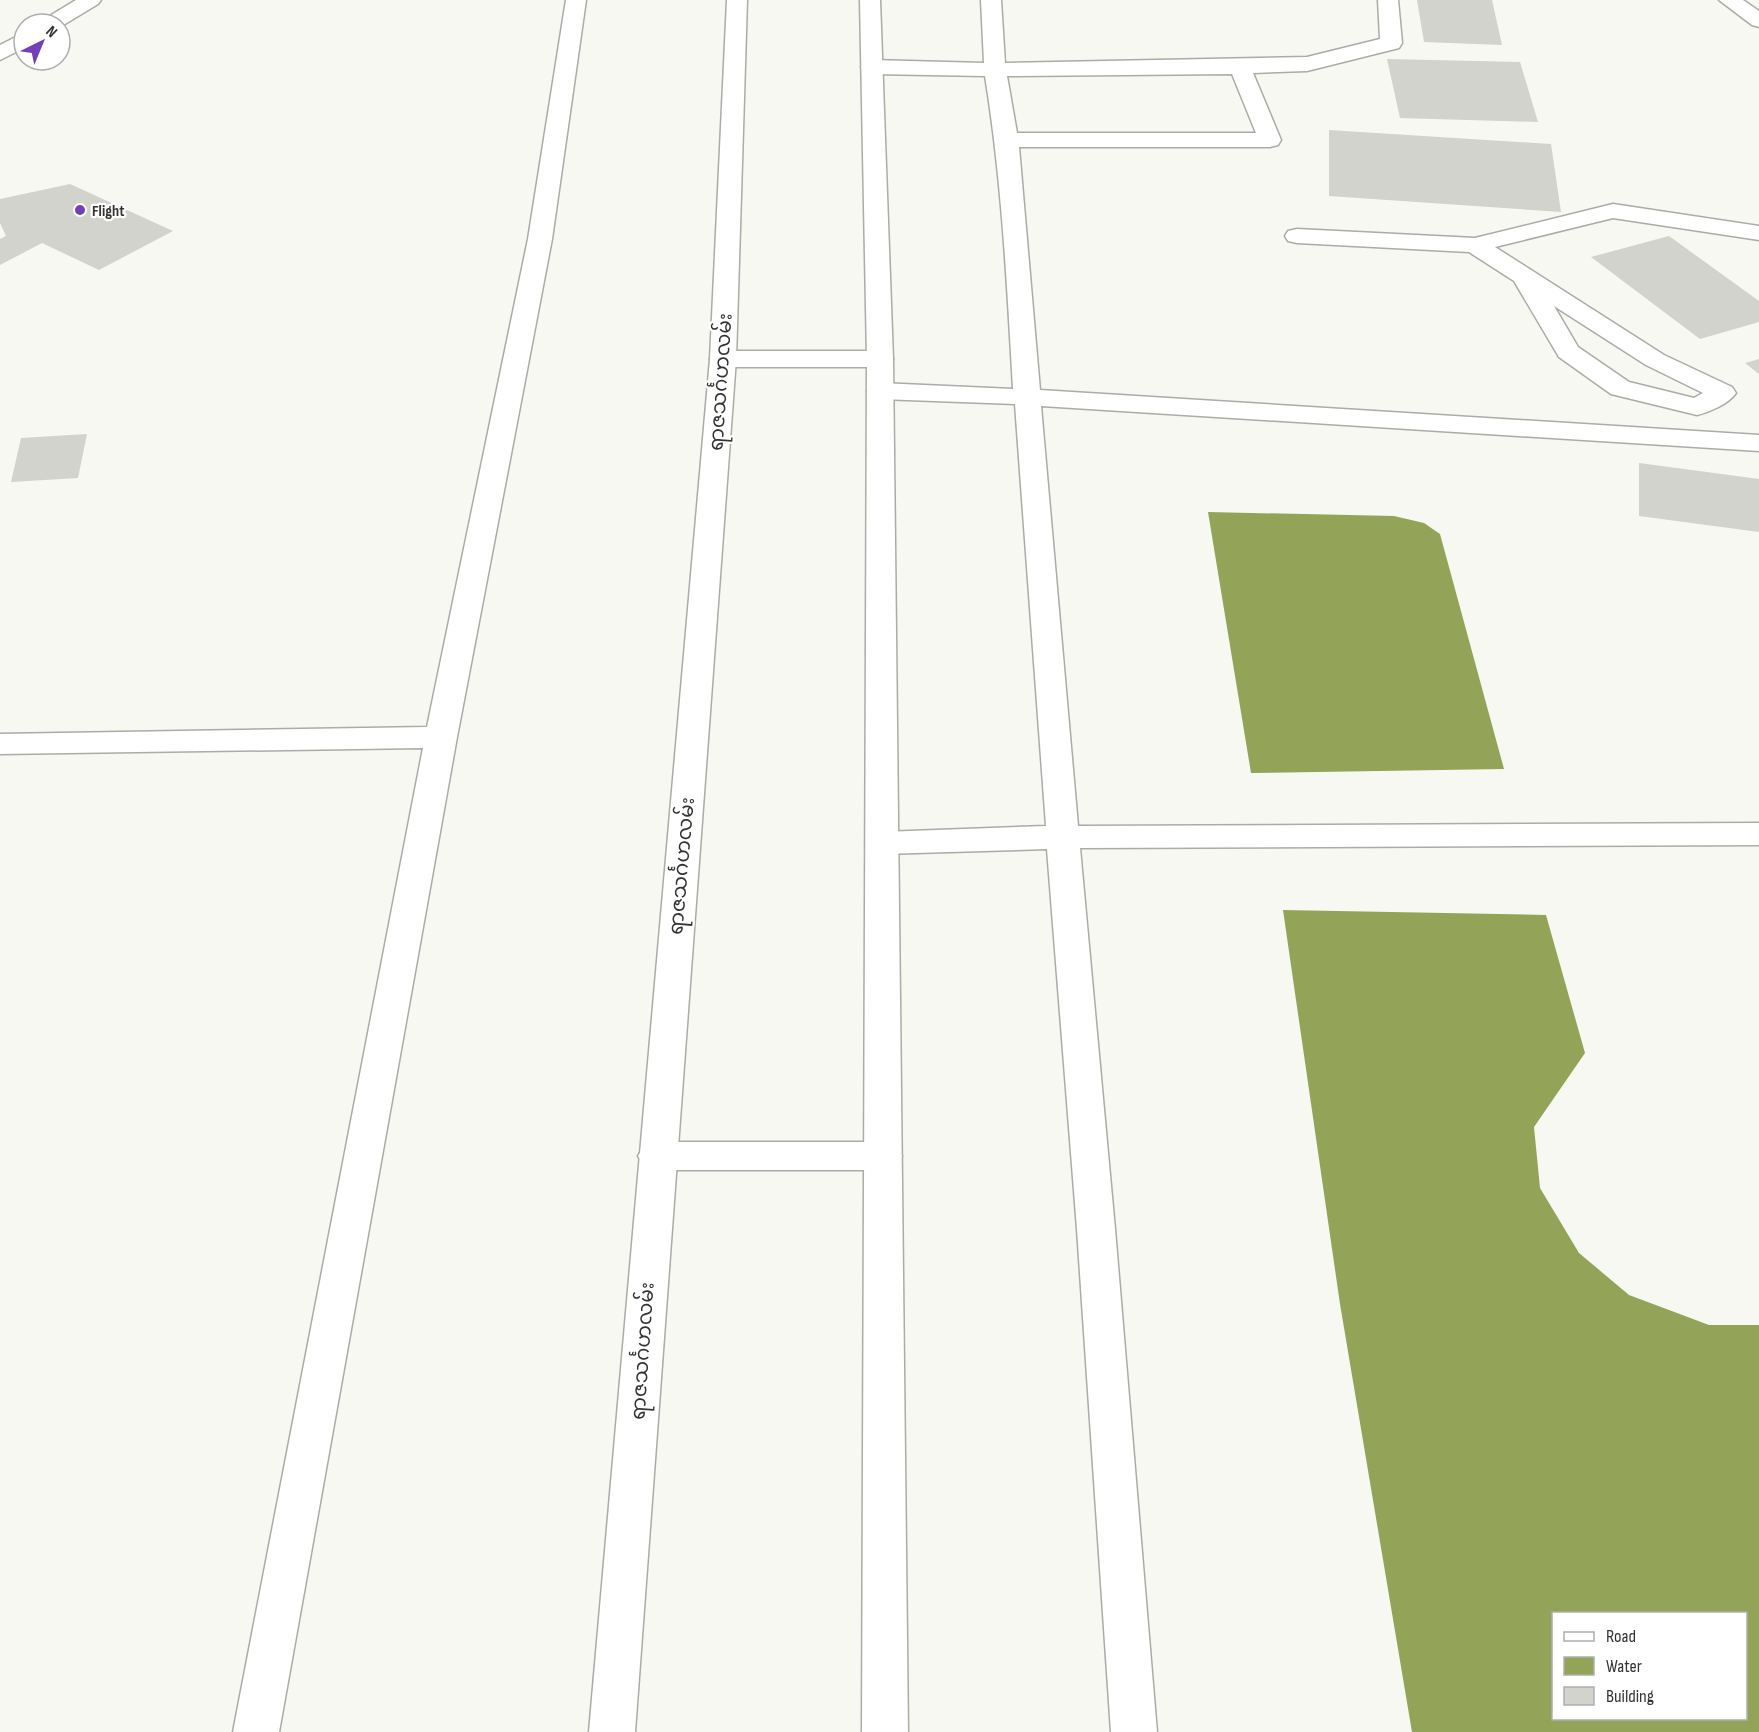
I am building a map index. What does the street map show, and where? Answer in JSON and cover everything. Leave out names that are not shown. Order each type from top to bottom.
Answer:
[{"type":"main road","points":[[70,12],[91,0]]},
{"type":"main road","points":[[256,1732],[441,737],[540,239],[576,0]]},
{"type":"main road","name":"ရာဇသင်္ဂဟလမ်း","points":[[612,1732],[723,359],[737,0]]},
{"type":"main road","points":[[870,0],[880,375],[885,1732]]},
{"type":"main road","points":[[992,0],[995,70],[1007,140],[1062,837],[1096,1229],[1134,1732]]},
{"type":"main road","points":[[872,67],[995,70],[1308,64],[1391,43],[1388,0]]},
{"type":"main road","points":[[1729,0],[1759,21]]},
{"type":"main road","points":[[1007,140],[1270,140],[1240,67]]},
{"type":"main road","points":[[1298,236],[1475,245],[1612,211],[1759,233]]},
{"type":"main road","points":[[1475,245],[1655,360],[1723,393],[1697,407],[1620,388],[1568,352],[1524,277]]},
{"type":"main road","points":[[723,359],[880,375],[1027,397],[1759,443]]},
{"type":"main road","points":[[0,744],[441,737]]},
{"type":"main road","points":[[882,843],[1062,837],[1759,834]]},
{"type":"main road","points":[[657,1156],[883,1156]]},
{"type":"water","points":[[1208,512],[1394,516],[1424,523],[1440,534],[1504,769],[1251,773]]},
{"type":"water","points":[[1283,910],[1546,915],[1585,1053],[1534,1127],[1540,1188],[1579,1253],[1629,1295],[1709,1325],[1759,1325],[1759,1732],[1412,1732],[1340,1304]]},
{"type":"building","points":[[1417,0],[1492,0],[1502,45],[1424,42]]},
{"type":"building","points":[[1387,59],[1520,62],[1538,122],[1400,118]]},
{"type":"building","points":[[1329,130],[1551,144],[1561,212],[1329,196]]},
{"type":"building","points":[[70,184],[173,231],[99,270],[42,243],[0,265],[0,239],[6,236],[0,223],[0,199]]},
{"type":"building","points":[[1669,236],[1759,301],[1759,322],[1700,339],[1591,257]]},
{"type":"building","points":[[1759,359],[1759,374],[1745,363]]},
{"type":"building","points":[[87,434],[78,478],[11,482],[21,438]]},
{"type":"building","points":[[1639,463],[1759,479],[1759,532],[1639,516]]},
{"type":"place","name":"Flight","points":[[80,210]]}]
